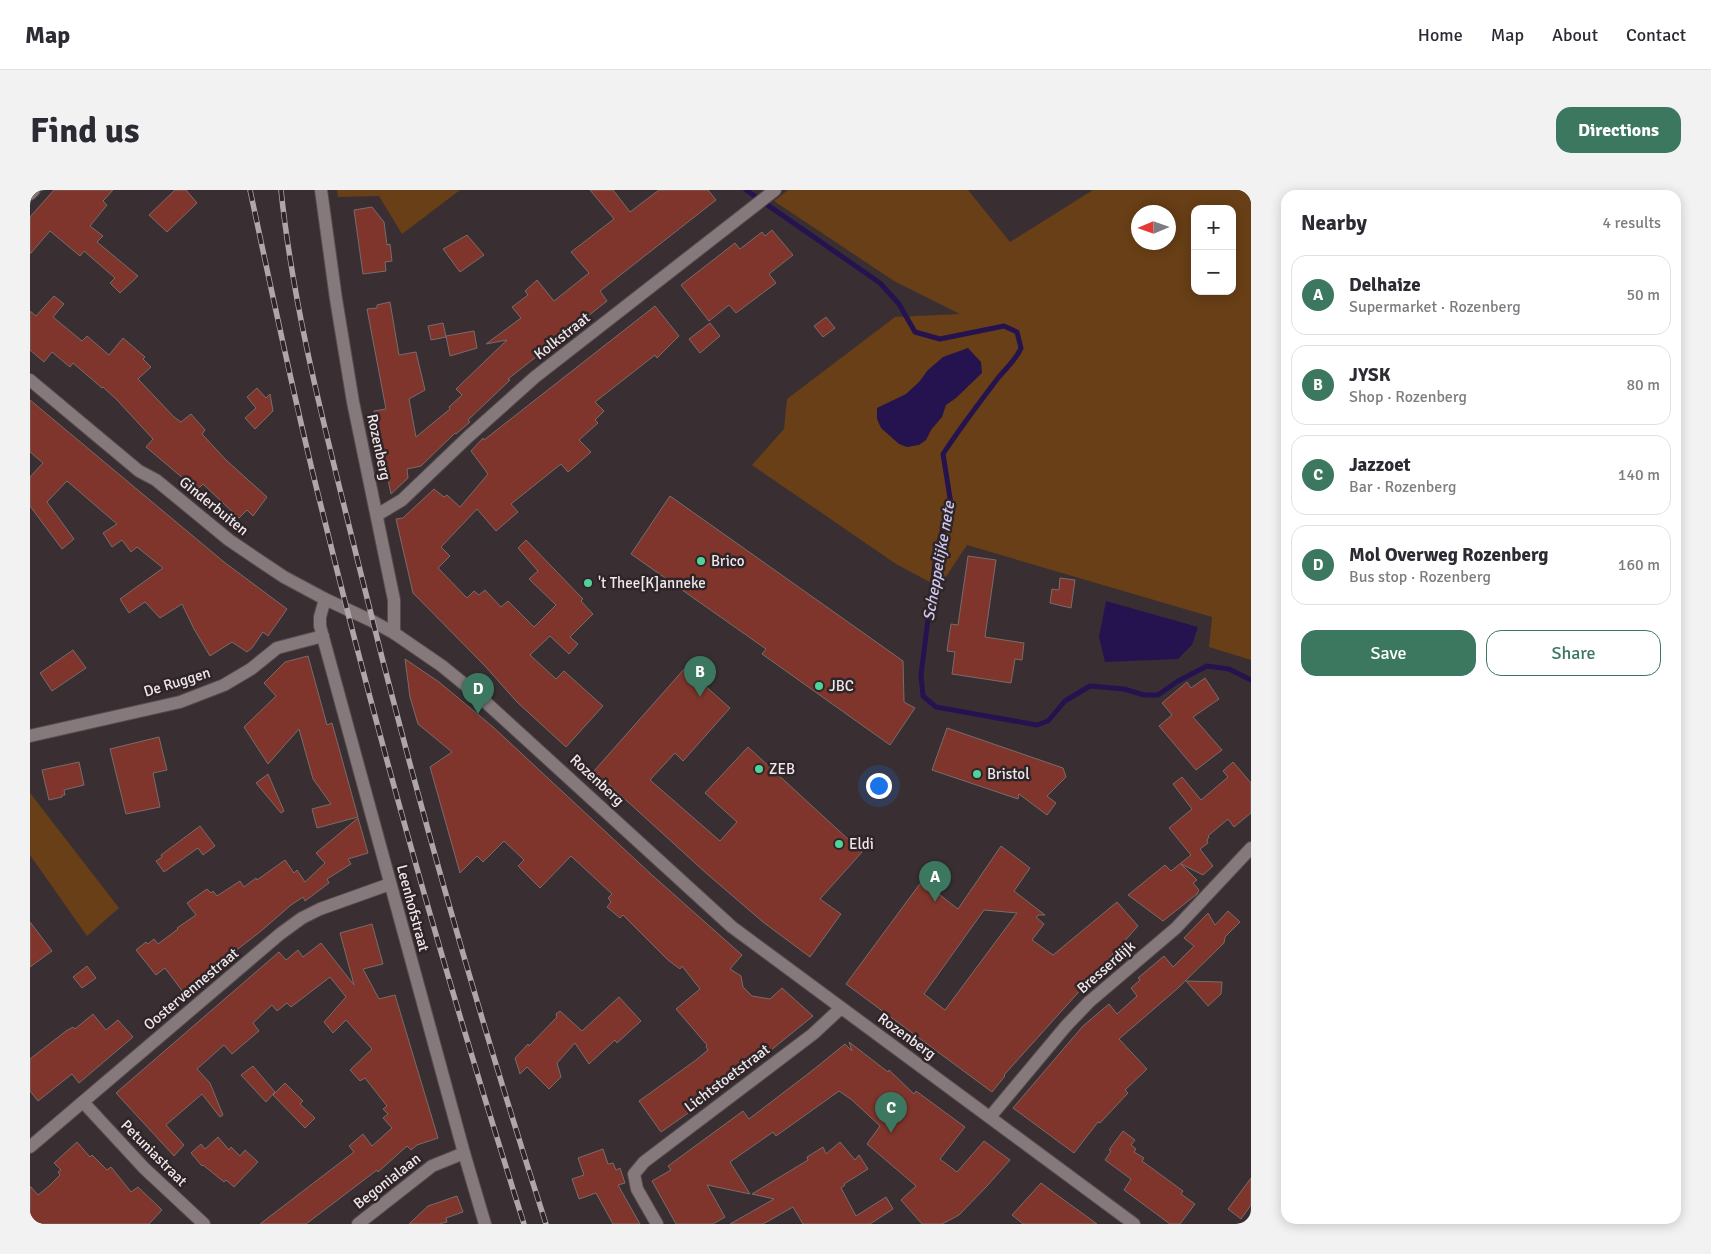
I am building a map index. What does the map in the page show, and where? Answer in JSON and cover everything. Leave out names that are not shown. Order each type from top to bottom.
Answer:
[{"type":"street","points":[[30,194],[34,190]]},
{"type":"street","name":"Rozenberg","points":[[321,190],[348,374],[394,600],[394,633],[442,666],[480,696],[732,927],[1134,1224]]},
{"type":"street","name":"Kolkstraat","points":[[377,516],[402,500],[535,377],[771,193]]},
{"type":"street","name":"Ginderbuiten","points":[[30,380],[139,471],[156,480],[229,540],[284,577],[394,633]]},
{"type":"street","name":"Leenhofstraat","points":[[326,599],[320,617],[322,636],[485,1224]]},
{"type":"street","name":"De Ruggen","points":[[32,732],[180,702],[224,684],[251,669],[277,648],[322,636]]},
{"type":"street","name":"Bresserdijk","points":[[990,1117],[1066,1026],[1089,1002],[1176,928],[1251,848]]},
{"type":"street","name":"Oostervennestraat","points":[[30,1147],[280,934],[302,918],[320,909],[390,884]]},
{"type":"street","name":"Lichtstoetstraat","points":[[657,1224],[636,1189],[634,1174],[644,1162],[813,1034],[841,1008]]},
{"type":"street","name":"Petuniastraat","points":[[83,1102],[144,1168],[204,1224]]},
{"type":"street","name":"Begonialaan","points":[[358,1224],[432,1166],[464,1153]]},
{"type":"shaded area","points":[[337,190],[460,190],[402,234],[379,196],[338,197]]},
{"type":"shaded area","points":[[788,190],[968,190],[1010,242],[1093,190],[1251,190],[1251,660],[1209,647],[1212,617],[967,545],[939,587],[896,564],[752,465],[784,429],[787,399],[895,317],[960,314],[894,281],[774,201]]},
{"type":"shaded area","points":[[968,348],[981,362],[982,373],[946,405],[942,417],[931,430],[926,440],[919,445],[907,447],[899,444],[881,428],[877,419],[877,408],[906,394],[943,357]]},
{"type":"shaded area","points":[[1106,601],[1198,627],[1192,645],[1178,659],[1105,662],[1099,637]]},
{"type":"shaded area","points":[[30,793],[119,908],[87,936],[30,855]]},
{"type":"building","points":[[54,190],[113,190],[103,201],[107,205],[90,226],[103,236],[97,242],[138,276],[120,293],[110,283],[115,278],[84,251],[80,256],[50,231],[30,254],[30,217]]},
{"type":"building","points":[[175,190],[186,190],[197,203],[167,232],[149,215]]},
{"type":"building","points":[[590,190],[613,190],[630,212],[659,190],[708,190],[716,200],[600,291],[607,301],[508,379],[510,380],[468,420],[470,422],[455,433],[421,466],[407,469],[408,478],[391,494],[374,411],[386,409],[367,309],[377,308],[377,305],[390,302],[399,355],[416,352],[425,390],[409,399],[416,437],[450,409],[449,407],[462,395],[456,389],[507,340],[486,344],[521,318],[512,307],[528,295],[525,291],[537,280],[554,301],[589,273],[571,252],[614,219]]},
{"type":"building","points":[[372,207],[384,222],[387,245],[390,244],[392,261],[385,262],[386,271],[363,274],[354,210]]},
{"type":"building","points":[[772,230],[793,255],[769,274],[776,283],[736,313],[729,305],[709,321],[681,285],[735,243],[740,249],[762,232],[765,236]]},
{"type":"building","points":[[467,235],[484,255],[460,272],[443,249]]},
{"type":"building","points":[[54,296],[64,304],[53,317],[82,341],[87,336],[109,355],[123,338],[145,357],[143,359],[151,367],[138,379],[181,422],[191,414],[205,430],[202,434],[226,460],[267,497],[253,516],[247,510],[239,518],[203,484],[197,490],[146,447],[153,439],[117,400],[73,363],[70,367],[52,352],[44,362],[30,350],[30,311],[36,316]]},
{"type":"building","points":[[655,306],[679,336],[657,358],[655,355],[595,402],[604,411],[595,420],[598,423],[579,440],[591,452],[568,472],[561,464],[511,504],[518,512],[496,531],[477,509],[441,547],[450,556],[438,568],[467,598],[474,591],[479,595],[485,590],[501,607],[508,601],[534,627],[556,605],[529,579],[538,571],[518,548],[526,540],[583,599],[581,601],[593,614],[570,637],[578,644],[569,654],[550,636],[530,655],[556,679],[564,671],[603,706],[566,747],[517,702],[485,666],[413,593],[396,519],[403,518],[434,489],[444,497],[447,495],[460,507],[488,474],[471,451],[483,438],[484,440]]},
{"type":"building","points":[[826,317],[835,328],[823,337],[814,326]]},
{"type":"building","points":[[443,323],[446,337],[431,340],[428,326]]},
{"type":"building","points":[[710,323],[720,336],[700,353],[689,339]]},
{"type":"building","points":[[474,331],[477,348],[450,356],[446,336]]},
{"type":"building","points":[[257,388],[266,398],[270,394],[273,411],[255,429],[245,418],[256,408],[247,397]]},
{"type":"building","points":[[30,400],[224,562],[287,609],[268,636],[263,632],[247,652],[232,642],[210,656],[182,604],[160,618],[145,602],[129,613],[120,599],[163,568],[137,547],[131,552],[122,540],[112,547],[103,533],[117,524],[67,481],[47,502],[74,539],[62,549],[30,506],[30,477],[43,463],[30,452]]},
{"type":"building","points":[[670,496],[903,661],[904,702],[915,708],[890,745],[762,654],[766,649],[631,554]]},
{"type":"building","points":[[968,556],[996,560],[985,637],[1024,643],[1022,660],[1015,659],[1011,683],[952,674],[955,652],[947,651],[951,624],[958,625]]},
{"type":"building","points":[[1060,578],[1075,580],[1071,608],[1050,603],[1052,589],[1059,590]]},
{"type":"building","points":[[73,650],[86,668],[52,691],[40,673]]},
{"type":"building","points":[[308,656],[327,725],[332,723],[358,817],[317,828],[312,809],[331,804],[313,779],[299,729],[268,764],[244,727],[276,696],[264,683],[285,662]]},
{"type":"building","points":[[405,659],[439,682],[493,727],[652,875],[742,955],[730,969],[741,976],[743,987],[752,996],[770,999],[782,988],[813,1016],[728,1085],[661,1132],[639,1101],[708,1050],[707,1045],[676,1009],[700,989],[682,966],[680,969],[668,960],[623,915],[620,918],[607,907],[611,902],[608,898],[612,894],[571,856],[540,888],[518,866],[524,860],[504,841],[483,862],[477,856],[460,873],[430,767],[452,752],[418,724],[410,697]]},
{"type":"building","points":[[685,668],[730,708],[683,761],[675,753],[650,780],[720,841],[737,822],[705,793],[748,747],[862,852],[820,899],[841,914],[810,957],[763,922],[706,873],[594,771]]},
{"type":"building","points":[[1205,678],[1219,699],[1193,717],[1222,750],[1196,770],[1159,726],[1172,715],[1162,703],[1187,682],[1191,688]]},
{"type":"building","points":[[947,728],[1063,768],[1066,777],[1047,796],[1056,803],[1047,815],[1019,794],[1018,799],[932,770]]},
{"type":"building","points":[[159,737],[167,770],[153,773],[160,807],[126,814],[110,749]]},
{"type":"building","points":[[79,762],[84,785],[64,790],[65,795],[62,795],[62,797],[49,800],[42,770]]},
{"type":"building","points":[[1233,762],[1251,783],[1251,813],[1234,827],[1228,819],[1208,836],[1208,843],[1200,849],[1213,866],[1203,875],[1181,864],[1197,880],[1193,883],[1199,890],[1197,894],[1163,921],[1128,895],[1165,865],[1171,871],[1191,855],[1169,828],[1192,809],[1173,784],[1182,777],[1201,800],[1228,777],[1223,771]]},
{"type":"building","points":[[268,774],[284,811],[281,813],[256,783]]},
{"type":"building","points":[[358,818],[368,853],[348,859],[351,864],[327,879],[329,883],[305,901],[303,897],[291,905],[183,992],[165,968],[156,975],[136,950],[146,942],[148,944],[154,939],[158,944],[196,915],[187,903],[207,889],[211,893],[213,891],[217,896],[240,881],[244,887],[285,860],[294,873],[297,870],[305,882],[325,863],[316,853]]},
{"type":"building","points":[[200,826],[215,846],[203,855],[198,848],[164,872],[156,861],[162,857],[161,855]]},
{"type":"building","points":[[1001,846],[1030,868],[1014,891],[1045,915],[1036,917],[1044,924],[1032,940],[1053,955],[1117,902],[1138,926],[1004,1075],[992,1092],[846,984],[922,881],[958,909]],"holes":[[[984,910],[1017,913],[945,1010],[924,994]]]},
{"type":"building","points":[[1228,911],[1240,922],[1225,937],[1224,943],[1177,989],[1119,1039],[1147,1069],[1125,1090],[1128,1093],[1100,1123],[1098,1122],[1074,1153],[1013,1108],[1083,1026],[1109,1004],[1117,1014],[1137,996],[1131,988],[1140,980],[1138,978],[1164,956],[1173,967],[1194,946],[1184,938],[1208,913],[1215,925]]},
{"type":"building","points":[[30,922],[52,951],[30,967]]},
{"type":"building","points":[[372,924],[383,964],[363,969],[379,999],[395,995],[438,1138],[417,1145],[411,1150],[407,1146],[378,1172],[377,1170],[306,1224],[260,1224],[354,1152],[349,1146],[363,1134],[372,1146],[392,1128],[383,1118],[388,1114],[383,1109],[387,1106],[365,1078],[360,1081],[350,1070],[372,1049],[346,1020],[333,1033],[324,1022],[346,997],[330,977],[291,1007],[287,1003],[277,1011],[272,1005],[253,1023],[259,1031],[232,1054],[224,1045],[197,1069],[210,1083],[223,1115],[220,1117],[202,1094],[166,1125],[184,1145],[174,1156],[116,1093],[279,952],[286,960],[298,950],[303,957],[321,943],[354,985],[340,933]]},
{"type":"building","points":[[87,966],[96,978],[82,988],[73,977]]},
{"type":"building","points":[[1186,981],[1222,982],[1221,994],[1208,1006]]},
{"type":"building","points":[[619,997],[641,1021],[617,1043],[615,1040],[589,1064],[575,1043],[557,1063],[561,1077],[549,1089],[527,1067],[520,1074],[515,1058],[557,1017],[556,1014],[560,1011],[582,1031]]},
{"type":"building","points":[[93,1014],[106,1030],[118,1020],[133,1037],[79,1083],[72,1074],[38,1101],[30,1091],[30,1059],[66,1031],[73,1027],[75,1029]]},
{"type":"building","points":[[849,1042],[888,1072],[889,1070],[914,1094],[916,1091],[965,1127],[940,1159],[957,1172],[984,1141],[1010,1160],[959,1215],[942,1224],[922,1224],[901,1200],[916,1186],[867,1144],[880,1126],[852,1100],[839,1091],[776,1136],[773,1132],[730,1162],[750,1194],[707,1185],[725,1217],[713,1224],[676,1224],[652,1181],[671,1170],[668,1166],[743,1111],[749,1119],[845,1044],[852,1051]]},
{"type":"building","points":[[253,1066],[275,1092],[266,1102],[241,1075]]},
{"type":"building","points":[[285,1083],[303,1101],[300,1104],[315,1118],[305,1128],[273,1095]]},
{"type":"building","points":[[1123,1131],[1135,1140],[1131,1145],[1136,1149],[1134,1152],[1144,1158],[1142,1161],[1183,1191],[1181,1194],[1195,1204],[1180,1224],[1170,1224],[1124,1190],[1131,1179],[1105,1160],[1111,1151],[1109,1150]]},
{"type":"building","points":[[218,1137],[229,1150],[231,1147],[240,1156],[245,1150],[258,1162],[234,1187],[202,1166],[191,1153],[201,1144],[205,1149]]},
{"type":"building","points":[[77,1142],[90,1157],[92,1155],[107,1170],[111,1167],[131,1192],[138,1187],[162,1210],[149,1224],[30,1224],[30,1186],[38,1195],[49,1186],[60,1175],[58,1172],[61,1170],[54,1163]]},
{"type":"building","points":[[840,1142],[855,1160],[859,1155],[868,1169],[844,1184],[841,1188],[856,1216],[886,1197],[893,1209],[870,1224],[803,1224],[793,1207],[763,1224],[730,1224],[774,1199],[752,1194],[808,1160],[807,1157],[823,1147],[826,1154]]},
{"type":"building","points":[[603,1149],[608,1164],[613,1163],[616,1170],[620,1168],[625,1183],[618,1185],[640,1224],[613,1224],[596,1193],[579,1199],[572,1179],[584,1175],[578,1158]]},
{"type":"building","points":[[1251,1178],[1251,1205],[1241,1219],[1228,1209]]},
{"type":"building","points":[[1041,1183],[1097,1224],[1023,1224],[1012,1215]]},
{"type":"building","points":[[457,1196],[463,1212],[446,1218],[447,1222],[439,1224],[409,1224],[428,1206]]},
{"type":"waterway","name":"Scheppelijke nete","points":[[746,190],[880,283],[899,304],[915,332],[940,339],[1004,326],[1017,332],[1021,348],[1019,352],[943,454],[951,504],[937,548],[921,675],[923,696],[936,707],[1037,725],[1048,721],[1065,701],[1090,686],[1124,689],[1144,695],[1158,695],[1178,681],[1207,666],[1229,669],[1251,680]]},
{"type":"railway","points":[[250,190],[284,350],[368,690],[443,958],[524,1224]]},
{"type":"railway","points":[[281,190],[294,283],[303,329],[334,467],[378,642],[422,809],[470,976],[546,1224]]},
{"type":"place","name":"Brico","points":[[701,561]]},
{"type":"place","name":"'t Thee[K]anneke","points":[[588,583]]},
{"type":"place","name":"JBC","points":[[819,686]]},
{"type":"place","name":"JYSK","points":[[700,697]]},
{"type":"place","name":"Mol Overweg Rozenberg","points":[[478,714]]},
{"type":"place","name":"ZEB","points":[[759,769]]},
{"type":"place","name":"Bristol","points":[[977,774]]},
{"type":"place","name":"Eldi","points":[[839,844]]},
{"type":"place","name":"Delhaize","points":[[935,902]]},
{"type":"place","name":"Jazzoet","points":[[891,1133]]}]
